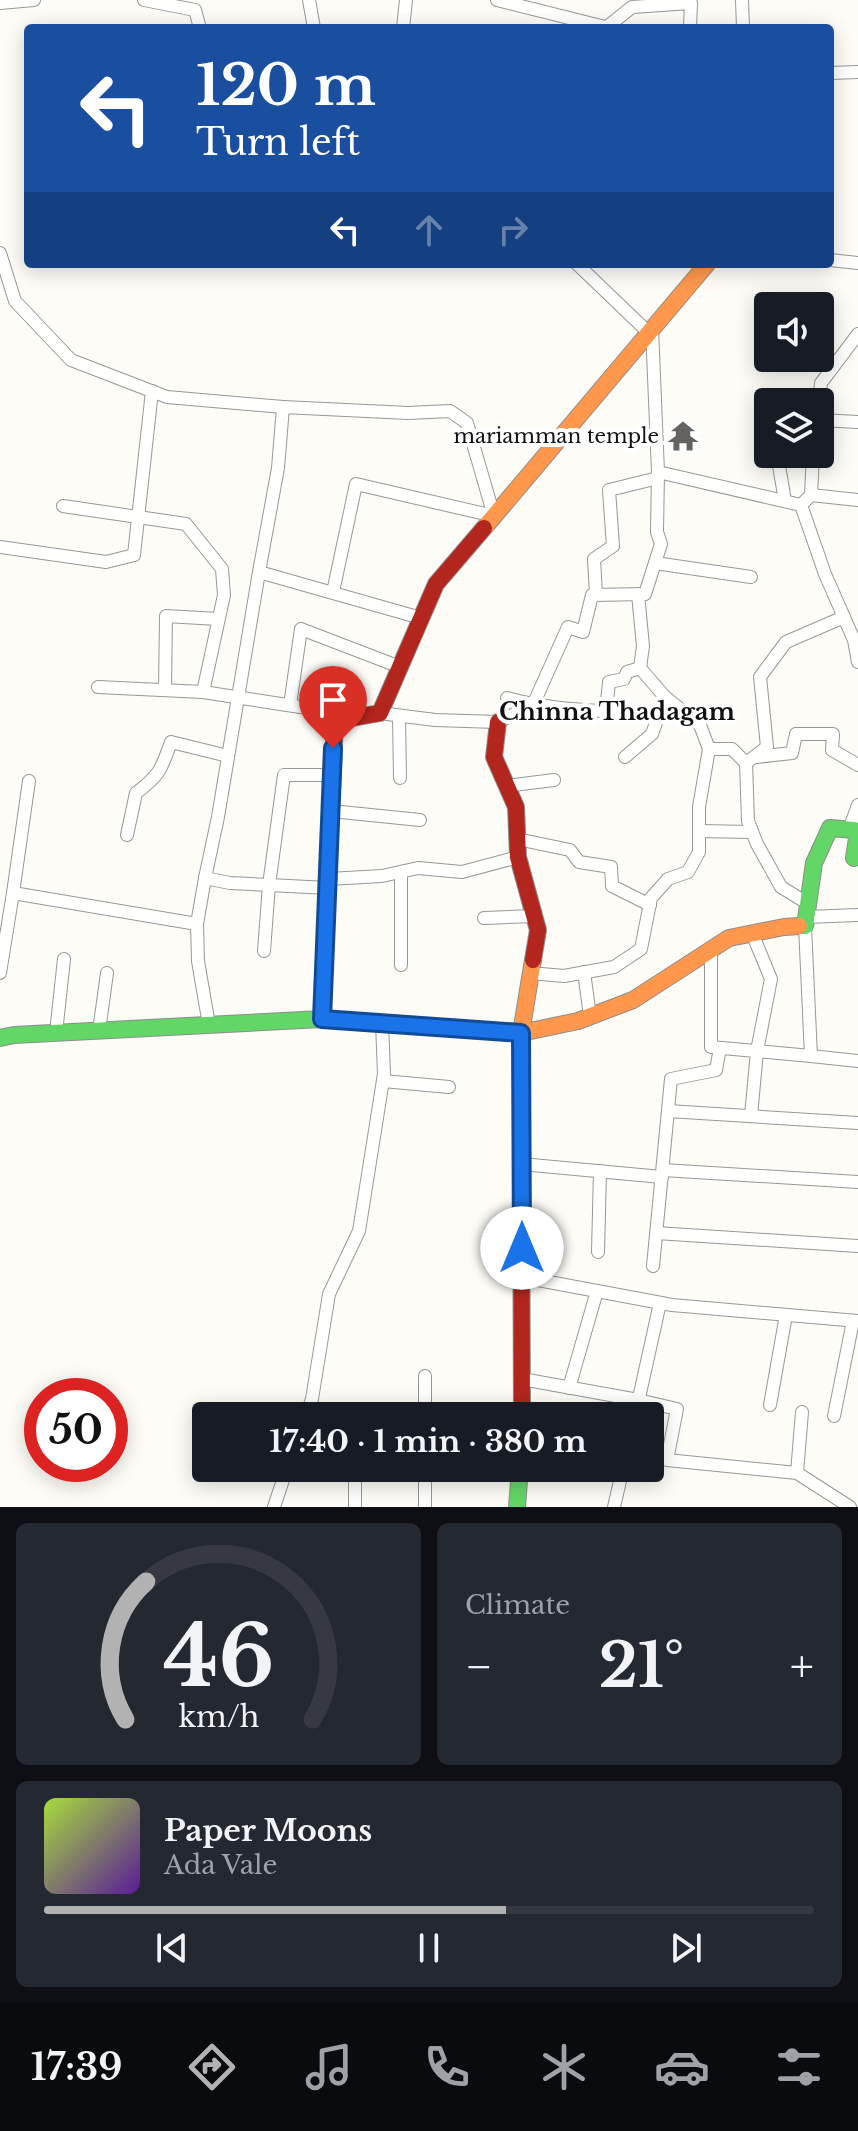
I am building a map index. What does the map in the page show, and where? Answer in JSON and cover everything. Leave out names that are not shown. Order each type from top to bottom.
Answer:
[{"type":"street","points":[[0,3],[34,0]]},
{"type":"street","points":[[146,0],[195,10],[199,24]]},
{"type":"street","points":[[309,0],[313,24]]},
{"type":"street","points":[[403,24],[406,0]]},
{"type":"street","points":[[497,0],[576,24]]},
{"type":"street","points":[[742,0],[743,24]]},
{"type":"street","points":[[613,24],[632,7],[691,3],[690,24]]},
{"type":"street","points":[[834,73],[858,72]]},
{"type":"street","points":[[0,253],[6,289],[71,360],[167,397],[283,407],[408,413],[450,411],[467,423],[494,516]]},
{"type":"street","points":[[834,260],[858,263]]},
{"type":"street","points":[[98,687],[203,692],[313,709],[335,721],[380,713],[435,720],[498,722],[533,705],[568,627],[583,632],[592,595],[645,594],[661,544],[657,532],[658,475],[651,331],[581,268]]},
{"type":"street","points":[[380,713],[436,584],[704,268]]},
{"type":"street","points":[[820,388],[821,383],[858,334]]},
{"type":"street","points":[[841,356],[858,357]]},
{"type":"street","points":[[0,547],[106,562],[134,555],[152,391]]},
{"type":"street","points":[[209,1025],[198,961],[197,924],[278,468],[283,407]]},
{"type":"street","points":[[834,421],[858,422]]},
{"type":"street","points":[[779,468],[785,501]]},
{"type":"street","points":[[801,505],[811,495],[812,468]]},
{"type":"street","points":[[596,594],[594,559],[613,546],[609,490],[658,475],[801,505]]},
{"type":"street","points":[[333,592],[356,484],[494,516]]},
{"type":"street","points":[[811,495],[858,500]]},
{"type":"street","points":[[801,505],[825,574],[856,639],[858,662]]},
{"type":"street","points":[[63,506],[186,524],[222,569],[224,595],[203,692]]},
{"type":"street","points":[[655,563],[751,577]]},
{"type":"street","points":[[259,572],[421,618]]},
{"type":"street","points":[[530,973],[564,976],[614,967],[641,949],[651,898],[668,879],[688,872],[699,852],[699,807],[709,749],[700,725],[665,697],[640,668],[643,646],[638,594]]},
{"type":"street","points":[[165,689],[166,616],[218,619]]},
{"type":"street","points":[[750,760],[767,747],[760,677],[786,642],[844,617]]},
{"type":"street","points":[[290,705],[301,629],[400,667]]},
{"type":"street","points":[[507,698],[533,705],[606,711],[609,682],[624,679],[627,672],[640,668]]},
{"type":"street","points":[[625,757],[652,734],[665,697]]},
{"type":"street","points":[[399,716],[400,778]]},
{"type":"street","points":[[322,1019],[335,721]]},
{"type":"street","points":[[498,722],[494,757],[516,807],[517,848],[538,930],[521,1033],[522,1402]]},
{"type":"street","points":[[709,749],[732,749],[750,760],[792,753],[796,734],[833,734],[832,750],[858,765]]},
{"type":"street","points":[[127,835],[136,793],[161,769],[171,742],[228,756]]},
{"type":"street","points":[[750,760],[748,821],[781,887],[806,915]]},
{"type":"street","points":[[264,951],[269,885],[284,775],[332,775]]},
{"type":"street","points":[[506,786],[554,780]]},
{"type":"street","points":[[0,973],[29,781]]},
{"type":"street","points":[[849,830],[858,805]]},
{"type":"street","points":[[331,811],[420,820]]},
{"type":"street","points":[[811,1056],[806,915],[812,866],[830,828],[854,830],[857,838],[854,858]]},
{"type":"street","points":[[699,831],[752,832]]},
{"type":"street","points":[[205,878],[269,885],[328,884],[418,868],[462,872],[494,862],[517,848],[570,850],[579,862],[611,867],[612,886],[650,905]]},
{"type":"street","points":[[401,872],[401,965]]},
{"type":"street","points":[[13,893],[197,924]]},
{"type":"street","points":[[0,1038],[322,1019],[521,1033],[578,1021],[633,1000],[729,938],[784,927],[806,915],[858,915]]},
{"type":"street","points":[[484,918],[534,916]]},
{"type":"street","points":[[751,1116],[757,1051],[771,979],[752,933]]},
{"type":"street","points":[[711,949],[711,1047],[858,1061]]},
{"type":"street","points":[[56,1033],[64,959]]},
{"type":"street","points":[[584,972],[590,1016]]},
{"type":"street","points":[[99,1031],[107,973]]},
{"type":"street","points":[[310,1402],[329,1294],[359,1231],[383,1081],[382,1023]]},
{"type":"street","points":[[653,1266],[671,1079],[716,1070],[720,1048]]},
{"type":"street","points":[[383,1081],[449,1087]]},
{"type":"street","points":[[668,1111],[858,1123]]},
{"type":"street","points":[[521,1164],[600,1171],[858,1182]]},
{"type":"street","points":[[598,1252],[600,1171]]},
{"type":"street","points":[[656,1233],[858,1246]]},
{"type":"street","points":[[522,1277],[660,1303],[856,1321],[834,1416]]},
{"type":"street","points":[[569,1388],[597,1291]]},
{"type":"street","points":[[638,1400],[660,1303]]},
{"type":"street","points":[[770,1405],[786,1315]]},
{"type":"street","points":[[425,1376],[425,1402]]},
{"type":"street","points":[[522,1379],[677,1409],[667,1460],[797,1473],[850,1507]]},
{"type":"street","points":[[797,1473],[802,1412]]},
{"type":"street","points":[[274,1507],[282,1482]]},
{"type":"street","points":[[355,1482],[355,1507]]},
{"type":"street","points":[[425,1482],[425,1507]]},
{"type":"street","points":[[517,1507],[519,1482]]},
{"type":"street","points":[[614,1507],[620,1482]]},
{"type":"traffic: fast","points":[[799,926],[805,926],[814,863],[830,828],[854,830],[857,838],[854,858]]},
{"type":"traffic: fast","points":[[0,1038],[322,1019],[521,1033],[521,1154]]},
{"type":"traffic: fast","points":[[517,1507],[519,1482]]},
{"type":"traffic: slow","points":[[484,528],[704,268]]},
{"type":"traffic: slow","points":[[533,960],[521,1033],[578,1021],[633,1000],[729,938],[799,926]]},
{"type":"traffic: jam","points":[[322,1019],[335,721],[380,713],[436,584],[484,528]]},
{"type":"traffic: jam","points":[[498,722],[494,757],[516,807],[518,857],[538,930],[533,960]]},
{"type":"traffic: jam","points":[[521,1154],[522,1402]]},
{"type":"place","name":"mariamman temple","points":[[683,436]]},
{"type":"district","name":"Chinna Thadagam","points":[[617,711]]},
{"type":"route","points":[[333,748],[322,1019],[521,1033],[522,1248]]}]
